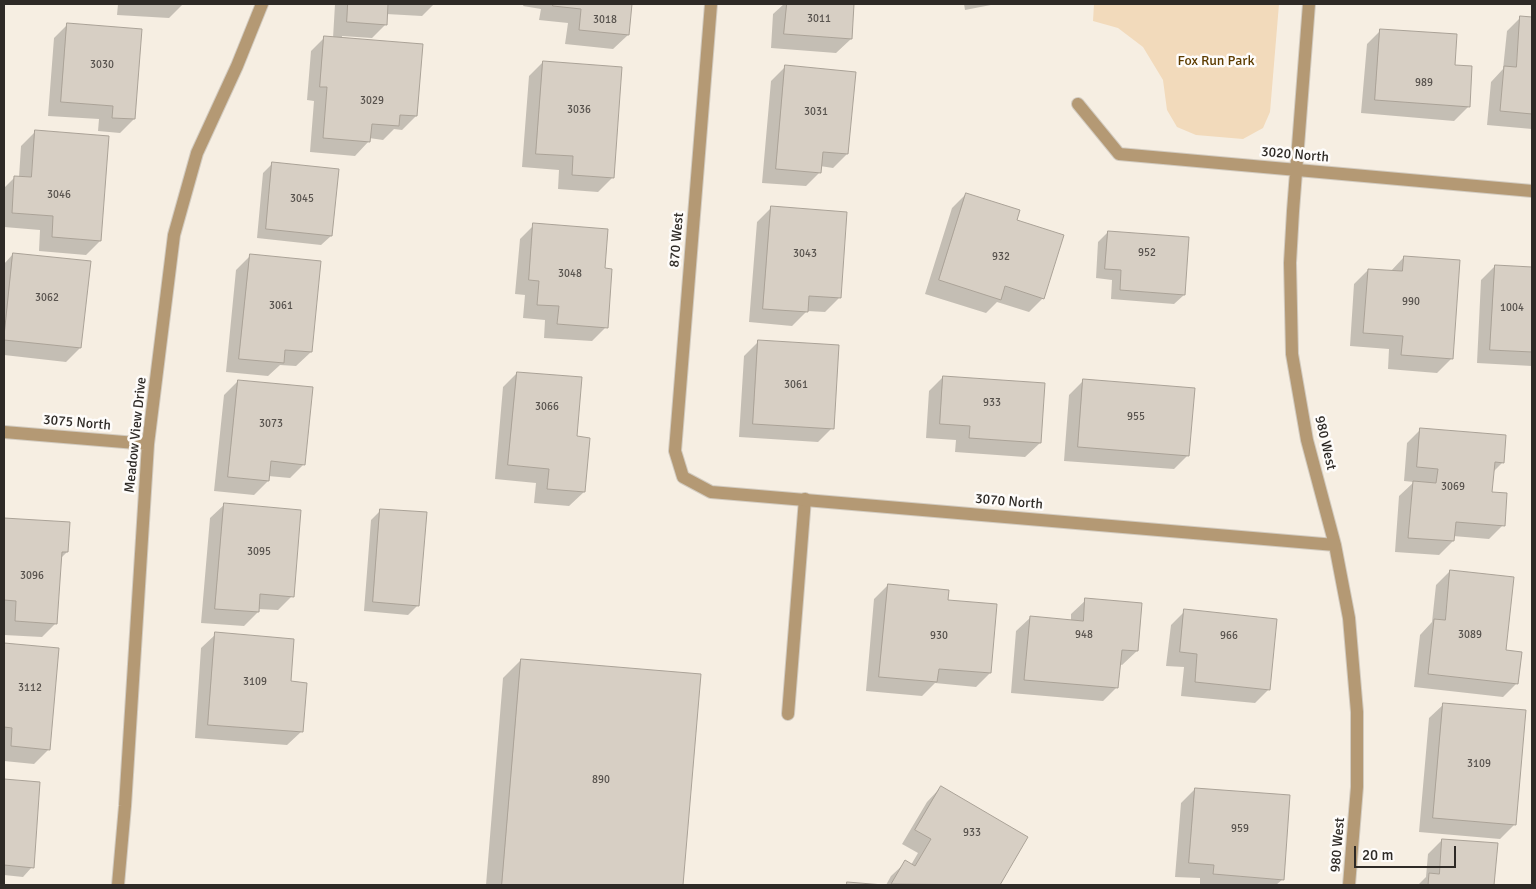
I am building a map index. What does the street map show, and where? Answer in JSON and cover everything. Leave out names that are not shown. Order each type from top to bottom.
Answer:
[{"type":"street","name":"Meadow View Drive","points":[[118,885],[125,806],[148,444],[174,235],[197,153],[237,66],[262,4]]},
{"type":"street","name":"870 West","points":[[683,477],[675,451],[711,4]]},
{"type":"street","name":"980 West","points":[[1309,4],[1295,170],[1290,263],[1292,354],[1307,440],[1336,545],[1349,618],[1357,712],[1357,787],[1349,885]]},
{"type":"street","name":"3020 North","points":[[1078,104],[1119,154],[1532,191]]},
{"type":"street","name":"3075 North","points":[[4,432],[148,444]]},
{"type":"street","name":"3070 North","points":[[683,477],[711,492],[1336,545]]},
{"type":"street","points":[[788,714],[805,499]]},
{"type":"green space","name":"Fox Run Park","points":[[1094,4],[1279,4],[1270,112],[1263,128],[1243,139],[1196,135],[1177,127],[1167,110],[1163,80],[1143,47],[1118,28],[1093,21]]},
{"type":"building","points":[[348,4],[388,4],[387,25],[347,22]]},
{"type":"building","points":[[553,4],[632,4],[629,35],[579,30],[581,9],[553,6]]},
{"type":"building","points":[[787,4],[854,4],[852,39],[784,34]]},
{"type":"building","points":[[1520,16],[1532,17],[1532,114],[1500,111],[1504,66],[1516,67]]},
{"type":"building","points":[[67,23],[142,29],[135,119],[112,118],[113,106],[61,102]]},
{"type":"building","points":[[1380,29],[1457,34],[1455,65],[1472,66],[1470,107],[1375,100]]},
{"type":"building","points":[[324,36],[423,44],[417,116],[400,115],[399,126],[372,124],[370,142],[323,138],[327,87],[320,87]]},
{"type":"building","points":[[543,61],[622,67],[614,178],[572,175],[573,156],[536,154]]},
{"type":"building","points":[[785,65],[856,72],[848,154],[823,152],[821,173],[776,169]]},
{"type":"building","points":[[35,130],[109,136],[101,241],[52,237],[53,216],[12,213],[14,176],[31,177]]},
{"type":"building","points":[[272,162],[339,169],[332,236],[266,229]]},
{"type":"building","points":[[966,193],[1020,210],[1017,220],[1064,235],[1044,299],[1005,286],[1001,300],[939,280]]},
{"type":"building","points":[[771,206],[847,212],[841,298],[809,296],[808,312],[763,309]]},
{"type":"building","points":[[533,223],[608,229],[605,268],[612,269],[608,328],[557,324],[559,306],[537,305],[539,281],[529,280]]},
{"type":"building","points":[[1108,231],[1189,237],[1185,295],[1120,290],[1121,270],[1105,269]]},
{"type":"building","points":[[13,253],[91,261],[81,348],[4,340]]},
{"type":"building","points":[[250,254],[321,261],[312,352],[285,350],[284,363],[239,359]]},
{"type":"building","points":[[1404,256],[1460,260],[1453,359],[1401,355],[1403,336],[1363,333],[1368,269],[1402,271]]},
{"type":"building","points":[[1495,265],[1532,267],[1532,352],[1490,350]]},
{"type":"building","points":[[758,340],[839,345],[834,429],[753,424]]},
{"type":"building","points":[[517,372],[582,377],[577,436],[590,438],[585,492],[547,489],[549,469],[508,465]]},
{"type":"building","points":[[943,376],[1045,383],[1041,443],[969,438],[970,426],[940,424]]},
{"type":"building","points":[[1083,379],[1195,388],[1189,456],[1078,447]]},
{"type":"building","points":[[238,380],[313,387],[305,465],[271,461],[269,481],[228,477]]},
{"type":"building","points":[[1420,428],[1506,435],[1504,463],[1495,462],[1492,492],[1507,493],[1505,526],[1456,522],[1454,541],[1408,538],[1413,481],[1436,483],[1438,469],[1417,467]]},
{"type":"building","points":[[224,503],[301,510],[294,597],[260,594],[259,612],[215,609]]},
{"type":"building","points":[[380,509],[427,512],[419,606],[373,602]]},
{"type":"building","points":[[4,518],[70,522],[68,552],[62,552],[57,624],[15,621],[16,601],[4,600]]},
{"type":"building","points":[[1450,570],[1514,577],[1506,650],[1522,652],[1518,684],[1428,674],[1434,619],[1445,620]]},
{"type":"building","points":[[888,584],[949,590],[948,600],[997,604],[991,673],[939,669],[937,682],[879,677]]},
{"type":"building","points":[[1085,598],[1142,603],[1138,651],[1122,650],[1118,688],[1024,680],[1030,616],[1083,621]]},
{"type":"building","points":[[1184,609],[1277,619],[1270,690],[1195,682],[1197,654],[1180,652]]},
{"type":"building","points":[[215,632],[294,639],[291,681],[307,683],[303,732],[208,725]]},
{"type":"building","points":[[4,643],[59,648],[50,750],[11,746],[12,728],[4,727]]},
{"type":"building","points":[[521,659],[701,674],[683,885],[502,885]]},
{"type":"building","points":[[1443,703],[1526,710],[1516,825],[1433,818]]},
{"type":"building","points":[[4,779],[40,782],[34,868],[4,865]]},
{"type":"building","points":[[941,786],[1028,837],[1000,885],[891,884],[905,860],[915,866],[931,839],[915,830]]},
{"type":"building","points":[[1195,788],[1290,795],[1284,880],[1213,874],[1214,865],[1189,863]]},
{"type":"building","points":[[1442,839],[1498,843],[1494,885],[1428,885],[1429,873],[1439,874]]},
{"type":"building","points":[[847,882],[884,885],[847,885]]}]
